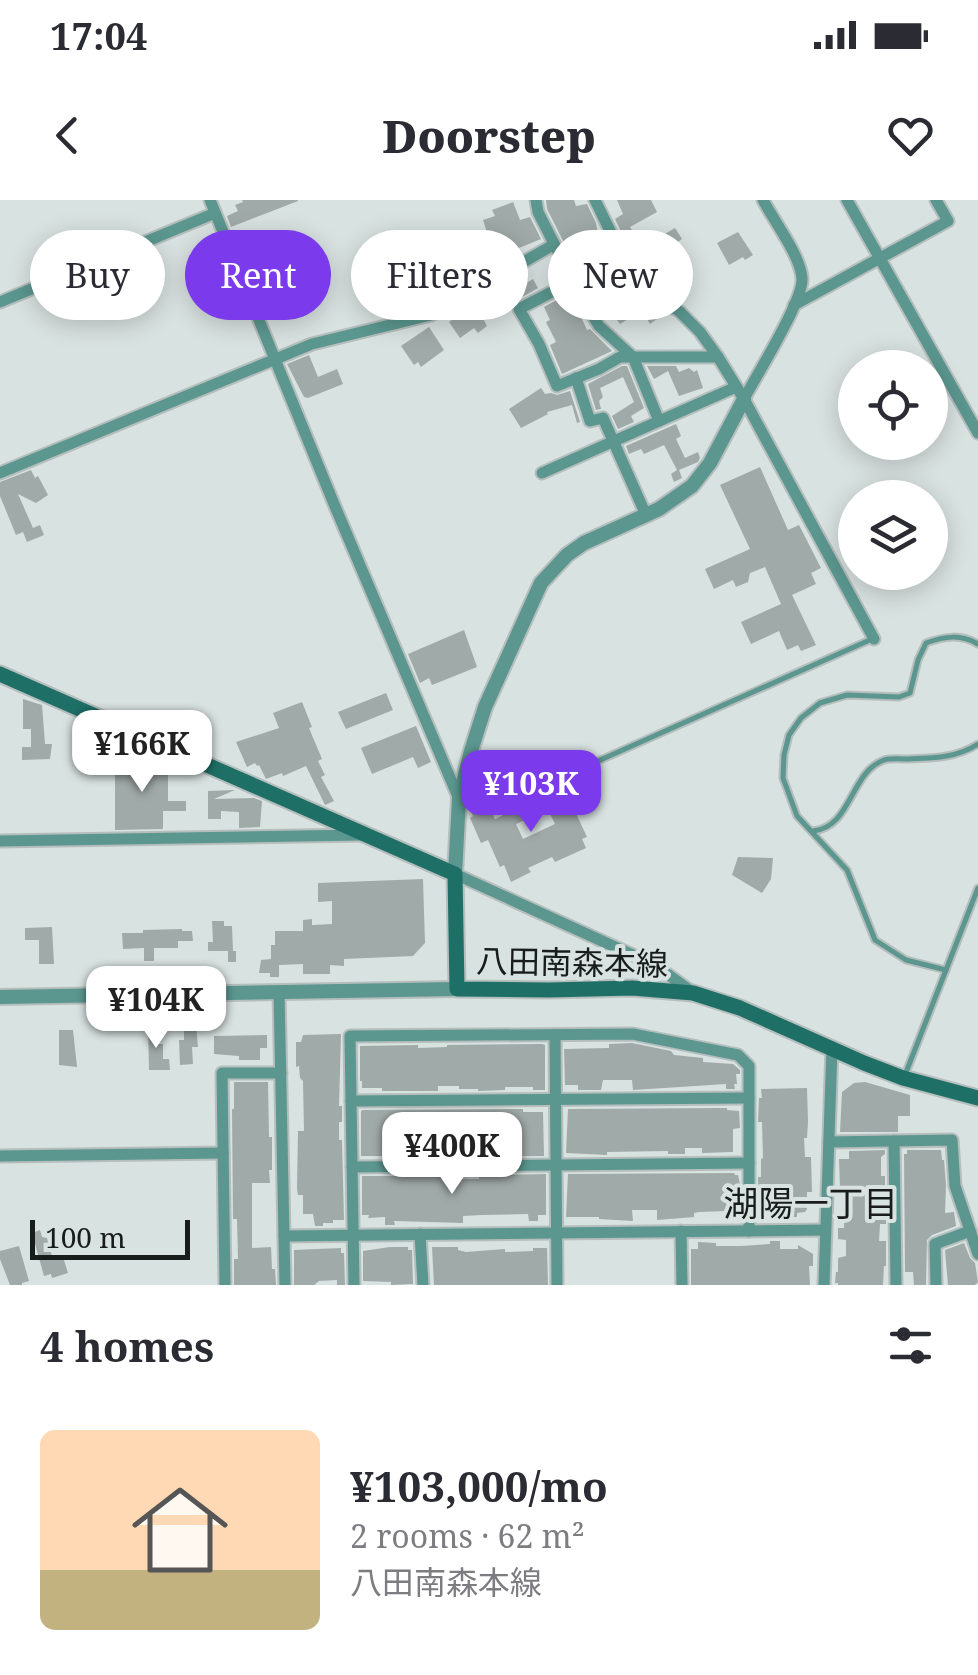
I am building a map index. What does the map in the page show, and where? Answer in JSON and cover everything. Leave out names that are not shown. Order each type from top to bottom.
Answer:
[{"type":"main road","points":[[3,679],[455,874]]},
{"type":"main road","name":"八田南森本線","points":[[455,874],[458,989],[632,988],[693,993],[740,1008],[904,1078],[978,1098]]},
{"type":"street","points":[[210,200],[459,799]]},
{"type":"street","points":[[536,200],[548,232]]},
{"type":"street","points":[[595,200],[610,230]]},
{"type":"street","points":[[693,993],[635,956],[455,874],[459,799],[485,706],[540,583],[566,554],[658,510],[692,486],[710,463],[740,393],[794,304],[802,280],[797,261],[763,200]]},
{"type":"street","points":[[847,200],[978,433]]},
{"type":"street","points":[[794,304],[948,221],[936,200]]},
{"type":"street","points":[[0,302],[215,213]]},
{"type":"street","points":[[0,472],[312,344],[432,315],[548,247]]},
{"type":"street","points":[[548,294],[518,310],[539,344],[557,386],[620,357],[718,357]]},
{"type":"street","points":[[596,320],[633,356],[659,422]]},
{"type":"street","points":[[688,320],[740,393],[874,639]]},
{"type":"street","points":[[576,378],[590,421],[603,418],[646,515]]},
{"type":"street","points":[[542,474],[659,422],[740,393]]},
{"type":"street","points":[[0,841],[366,835]]},
{"type":"street","points":[[0,996],[458,989]]},
{"type":"street","points":[[279,992],[285,1285]]},
{"type":"street","points":[[354,1285],[350,1036],[633,1034],[738,1054],[749,1066],[748,1230]]},
{"type":"street","points":[[555,1035],[557,1285]]},
{"type":"street","points":[[824,1285],[832,1047]]},
{"type":"street","points":[[225,1285],[222,1073],[280,1072]]},
{"type":"street","points":[[351,1101],[749,1098]]},
{"type":"street","points":[[828,1142],[952,1140],[955,1186],[978,1254]]},
{"type":"street","points":[[894,1141],[896,1285]]},
{"type":"street","points":[[0,1156],[223,1153]]},
{"type":"street","points":[[352,1167],[749,1163]]},
{"type":"street","points":[[284,1236],[826,1230]]},
{"type":"street","points":[[681,1231],[682,1285]]},
{"type":"street","points":[[936,1285],[935,1244],[970,1231]]},
{"type":"street","points":[[420,1234],[422,1285]]},
{"type":"lane","points":[[946,970],[906,960],[875,940],[847,870],[798,816],[789,798],[783,778],[784,756],[789,735],[801,718],[820,703],[847,695],[899,697],[910,693],[926,644],[941,638],[962,637],[978,644]]},
{"type":"lane","points":[[538,790],[874,639]]},
{"type":"lane","points":[[813,832],[825,830],[836,821],[868,772],[885,760],[944,758],[978,744]]},
{"type":"lane","points":[[904,1078],[978,888]]},
{"type":"building","points":[[242,200],[298,201],[231,227],[227,216],[238,211],[235,205]]},
{"type":"building","points":[[546,200],[574,200],[576,206],[587,204],[597,230],[558,230]]},
{"type":"building","points":[[617,200],[651,200],[657,212],[630,227],[632,230],[620,230],[615,219],[623,214]]},
{"type":"building","points":[[513,202],[520,220],[530,217],[541,239],[528,244],[528,230],[486,230],[483,220],[495,216],[492,210]]},
{"type":"building","points":[[738,232],[753,255],[729,265],[717,243]]},
{"type":"building","points":[[533,279],[538,288],[528,294],[528,282]]},
{"type":"building","points":[[484,320],[487,326],[478,333],[474,328],[460,338],[449,322]]},
{"type":"building","points":[[582,320],[587,330],[612,351],[562,374],[550,345],[556,342],[546,322]]},
{"type":"building","points":[[429,327],[444,350],[421,367],[418,362],[414,365],[401,346]]},
{"type":"building","points":[[309,355],[318,377],[337,369],[343,384],[304,397],[287,364]]},
{"type":"building","points":[[627,366],[644,408],[631,416],[634,422],[618,429],[612,416],[634,402],[623,377],[600,388],[601,409],[596,410],[588,384]]},
{"type":"building","points":[[647,366],[676,366],[679,372],[697,370],[703,388],[679,396],[668,371],[654,379]]},
{"type":"building","points":[[541,388],[545,394],[570,391],[580,422],[577,423],[572,405],[547,412],[521,428],[509,409]]},
{"type":"building","points":[[676,424],[681,436],[676,439],[685,458],[698,452],[700,458],[679,470],[682,478],[674,482],[671,474],[677,470],[664,445],[644,454],[641,449],[629,454],[626,446]]},
{"type":"building","points":[[760,467],[788,530],[799,525],[821,568],[811,573],[816,584],[792,595],[816,645],[801,651],[798,645],[787,650],[779,631],[751,644],[741,622],[781,604],[765,567],[750,573],[748,582],[736,587],[733,580],[714,589],[705,569],[750,549],[720,485]]},
{"type":"building","points":[[31,470],[48,495],[36,503],[18,494],[33,528],[40,525],[44,535],[27,542],[23,532],[16,535],[0,496],[0,482]]},
{"type":"building","points":[[464,630],[477,667],[432,685],[429,678],[420,683],[408,654]]},
{"type":"building","points":[[386,693],[393,710],[346,729],[338,712]]},
{"type":"building","points":[[23,699],[42,705],[45,744],[52,744],[50,759],[22,760],[22,747],[31,747],[31,729],[23,729]]},
{"type":"building","points":[[302,702],[322,759],[318,761],[325,775],[321,777],[334,801],[325,805],[306,766],[266,779],[259,765],[247,767],[236,742],[279,728],[273,713]]},
{"type":"building","points":[[416,726],[431,762],[418,768],[413,757],[372,774],[361,748]]},
{"type":"building","points":[[115,746],[126,746],[127,769],[150,769],[150,762],[168,762],[168,801],[186,801],[186,811],[163,811],[163,829],[115,830]]},
{"type":"building","points":[[564,788],[587,837],[582,839],[586,848],[555,862],[552,857],[528,868],[531,872],[511,882],[488,840],[481,843],[470,810],[483,804],[495,819],[526,804],[532,817],[516,824],[523,839],[555,824],[542,797]]},
{"type":"building","points":[[235,790],[214,799],[262,801],[260,827],[239,828],[239,812],[221,811],[221,819],[208,819],[208,791]]},
{"type":"building","points":[[738,857],[773,858],[771,879],[762,893],[732,875]]},
{"type":"building","points":[[423,879],[425,943],[413,956],[344,959],[344,966],[330,965],[330,974],[303,974],[303,964],[279,965],[279,977],[259,973],[261,960],[271,959],[275,931],[303,931],[303,920],[312,919],[312,925],[332,924],[332,901],[318,902],[318,883]]},
{"type":"building","points":[[212,921],[232,926],[236,962],[228,962],[228,951],[208,951],[208,942],[213,942]]},
{"type":"building","points":[[52,927],[54,964],[39,964],[39,940],[25,940],[25,928]]},
{"type":"building","points":[[192,931],[193,941],[178,941],[178,948],[154,948],[154,961],[144,961],[144,948],[123,949],[122,933]]},
{"type":"building","points":[[148,1024],[157,1024],[158,1044],[163,1044],[163,1059],[169,1059],[170,1070],[149,1070]]},
{"type":"building","points":[[184,1025],[196,1025],[198,1047],[192,1047],[193,1064],[180,1065],[179,1040],[184,1040]]},
{"type":"building","points":[[59,1030],[73,1030],[77,1067],[59,1065]]},
{"type":"building","points":[[341,1034],[339,1140],[344,1220],[315,1226],[313,1214],[303,1214],[303,1195],[298,1195],[297,1189],[298,1131],[304,1131],[303,1081],[299,1066],[296,1067],[296,1042],[301,1042],[303,1035]]},
{"type":"building","points":[[267,1035],[267,1048],[260,1048],[260,1060],[214,1054],[214,1036]]},
{"type":"building","points":[[632,1043],[671,1051],[674,1055],[703,1058],[703,1062],[733,1064],[740,1070],[735,1089],[726,1089],[726,1084],[633,1090],[632,1080],[603,1080],[601,1090],[578,1090],[578,1085],[565,1085],[564,1049]]},
{"type":"building","points":[[542,1044],[545,1090],[505,1087],[478,1091],[438,1086],[438,1091],[382,1091],[362,1088],[360,1081],[360,1046]]},
{"type":"building","points":[[234,1082],[268,1082],[272,1170],[270,1183],[252,1183],[252,1248],[271,1247],[276,1285],[234,1285],[234,1259],[238,1259],[237,1219],[233,1219]]},
{"type":"building","points":[[865,1082],[910,1095],[910,1116],[898,1116],[898,1132],[840,1132],[842,1092],[854,1083]]},
{"type":"building","points":[[807,1088],[808,1122],[804,1138],[805,1157],[811,1157],[812,1192],[807,1192],[807,1209],[797,1213],[797,1217],[786,1217],[786,1211],[758,1212],[758,1177],[763,1158],[762,1122],[758,1122],[761,1089]]},
{"type":"building","points":[[568,1109],[739,1111],[740,1128],[733,1129],[733,1152],[702,1153],[702,1148],[685,1148],[685,1154],[566,1153]]},
{"type":"building","points":[[362,1110],[543,1112],[544,1156],[408,1157],[408,1152],[391,1152],[391,1156],[361,1156]]},
{"type":"building","points":[[885,1150],[881,1176],[885,1176],[882,1215],[886,1215],[886,1224],[880,1224],[879,1241],[886,1241],[883,1285],[838,1285],[838,1258],[846,1256],[846,1240],[838,1239],[838,1228],[844,1228],[845,1196],[840,1188],[839,1159],[849,1159],[849,1151]]},
{"type":"building","points":[[907,1150],[941,1150],[945,1213],[954,1212],[956,1226],[927,1240],[926,1285],[914,1285],[913,1272],[905,1272]]},
{"type":"building","points":[[734,1173],[740,1184],[740,1216],[727,1216],[726,1211],[699,1212],[694,1217],[657,1220],[657,1210],[632,1210],[633,1221],[566,1217],[568,1174]]},
{"type":"building","points":[[546,1174],[546,1215],[538,1215],[538,1221],[529,1221],[528,1214],[481,1215],[463,1216],[463,1223],[394,1221],[395,1225],[385,1225],[385,1217],[362,1215],[362,1176],[479,1179],[488,1175]]},
{"type":"building","points":[[40,1230],[42,1237],[47,1238],[53,1260],[63,1257],[68,1273],[44,1276],[32,1233]]},
{"type":"building","points":[[780,1241],[780,1249],[798,1249],[798,1245],[813,1254],[810,1285],[691,1285],[691,1249],[698,1249],[698,1242],[741,1246]]},
{"type":"building","points":[[964,1243],[975,1263],[978,1282],[948,1285],[945,1250]]},
{"type":"building","points":[[19,1246],[29,1281],[10,1285],[0,1251]]},
{"type":"building","points":[[390,1247],[412,1250],[413,1284],[363,1281],[363,1251]]},
{"type":"building","points":[[432,1247],[458,1247],[466,1252],[547,1248],[548,1285],[434,1285]]},
{"type":"building","points":[[341,1248],[345,1285],[337,1285],[337,1280],[294,1285],[294,1250]]},
{"type":"district","name":"湖陽一丁目","points":[[811,1204]]}]
